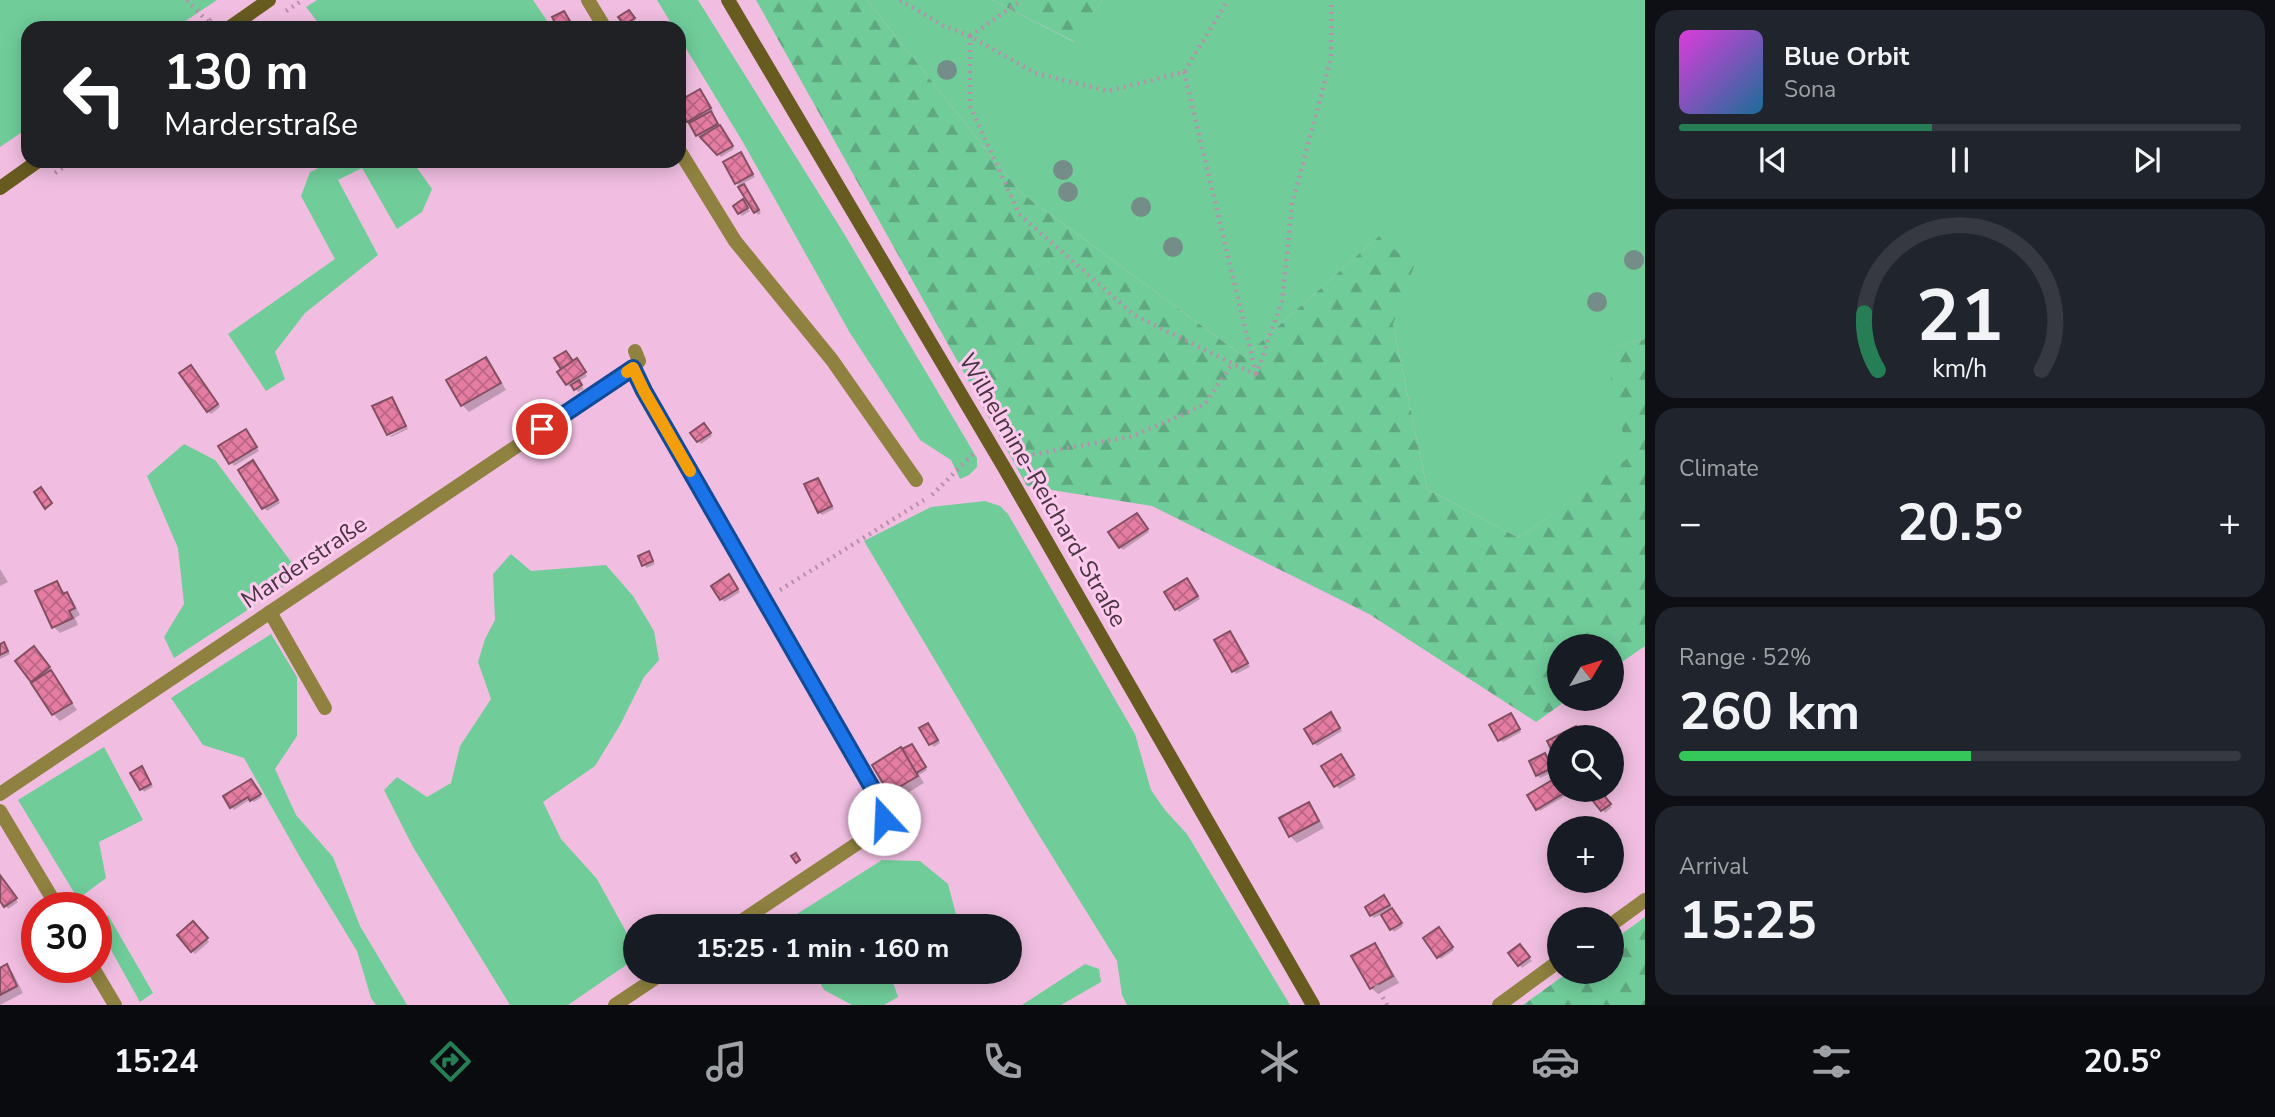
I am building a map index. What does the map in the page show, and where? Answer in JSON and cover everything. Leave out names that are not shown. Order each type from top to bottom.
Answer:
[{"type":"street","points":[[239,21],[269,0]]},
{"type":"street","points":[[589,0],[602,21]]},
{"type":"street","name":"Wilhelmine-Reichard-Straße","points":[[728,0],[1005,469],[1313,1005]]},
{"type":"street","points":[[686,161],[735,241],[832,360],[916,480]]},
{"type":"street","points":[[0,188],[28,168]]},
{"type":"street","points":[[635,351],[639,361],[633,368],[644,391],[765,599],[878,798],[885,815],[883,823],[862,841],[752,914]]},
{"type":"street","name":"Marderstraße","points":[[0,794],[633,368]]},
{"type":"street","points":[[270,612],[325,708]]},
{"type":"street","points":[[0,811],[48,892]]},
{"type":"street","points":[[1624,915],[1645,900]]},
{"type":"street","points":[[1499,1005],[1547,970]]},
{"type":"street","points":[[102,983],[115,1005]]},
{"type":"street","points":[[615,1005],[646,984]]},
{"type":"path","points":[[187,0],[207,21]]},
{"type":"path","points":[[900,0],[1035,73],[1108,92],[1184,72],[1228,0]]},
{"type":"path","points":[[970,36],[1022,0]]},
{"type":"path","points":[[1256,375],[1282,301],[1292,204],[1331,58],[1331,0]]},
{"type":"path","points":[[970,36],[970,106],[1019,214],[1134,315],[1256,375]]},
{"type":"path","points":[[1184,72],[1256,375]]},
{"type":"path","points":[[1012,458],[1133,436],[1204,405],[1233,363]]},
{"type":"path","points":[[765,599],[933,494],[978,449]]},
{"type":"path","points":[[1376,985],[1387,1005]]},
{"type":"green space","points":[[0,0],[217,0],[186,21],[21,21],[21,133],[0,147]]},
{"type":"green space","points":[[317,0],[533,0],[547,21],[317,21],[306,7]]},
{"type":"green space","points":[[657,0],[698,0],[843,232],[977,458],[977,467],[969,475],[960,479],[951,460],[920,440],[850,333],[744,144],[686,49],[686,21],[670,21]]},
{"type":"green space","points":[[756,0],[867,0],[1020,192],[1244,357],[1379,236],[1414,266],[1393,324],[1427,489],[1519,538],[1628,458],[1605,350],[1645,339],[1645,646],[1624,661],[1624,634],[1547,634],[1547,711],[1552,711],[1536,722],[1369,614],[1152,506],[1027,486]]},
{"type":"green space","points":[[867,0],[992,0],[1074,42],[1102,0],[1645,0],[1645,339],[1606,350],[1629,458],[1519,538],[1427,489],[1378,237],[1244,357],[1020,192]]},
{"type":"green space","points":[[992,0],[1102,0],[1075,42]]},
{"type":"green space","points":[[318,168],[362,168],[338,180],[378,255],[305,313],[275,352],[285,379],[266,391],[228,334],[335,259],[301,196],[310,172]]},
{"type":"green space","points":[[362,168],[417,168],[432,189],[422,212],[397,229]]},
{"type":"green space","points":[[184,444],[215,460],[301,575],[174,658],[164,637],[184,604],[178,548],[147,476]]},
{"type":"green space","points":[[985,501],[1000,506],[1008,514],[1135,734],[1151,790],[1187,834],[1290,1005],[1127,1005],[1122,995],[1117,961],[864,541],[931,507]]},
{"type":"green space","points":[[511,554],[531,571],[606,565],[633,596],[654,631],[659,660],[644,677],[620,725],[595,766],[543,802],[561,839],[597,879],[623,926],[623,967],[568,1005],[510,1005],[413,847],[384,790],[397,777],[427,797],[451,783],[460,746],[491,699],[478,662],[485,639],[495,620],[493,574]]},
{"type":"green space","points":[[271,634],[297,677],[297,736],[275,769],[296,815],[333,857],[360,926],[407,1005],[376,1005],[371,998],[357,951],[244,758],[203,745],[171,698]]},
{"type":"green space","points":[[104,747],[143,820],[99,842],[106,878],[87,892],[74,892],[18,800]]},
{"type":"green space","points":[[882,860],[920,861],[948,884],[956,914],[797,914]]},
{"type":"green space","points":[[1645,917],[1645,1005],[1523,1005],[1552,984],[1624,984],[1624,932]]},
{"type":"green space","points":[[112,922],[153,993],[140,1002],[112,952]]},
{"type":"green space","points":[[1085,964],[1099,969],[1101,982],[1061,1005],[1022,1005]]},
{"type":"green space","points":[[821,984],[894,984],[898,997],[884,1005],[852,1005],[824,990]]},
{"type":"building","points":[[629,10],[635,18],[621,21],[618,17]]},
{"type":"building","points":[[564,11],[570,21],[554,21],[552,17]]},
{"type":"building","points":[[700,89],[711,108],[687,122],[686,97]]},
{"type":"building","points":[[711,111],[718,124],[696,136],[689,123]]},
{"type":"building","points":[[720,125],[733,146],[717,155],[700,137]]},
{"type":"building","points":[[741,152],[753,174],[735,184],[723,162]]},
{"type":"building","points":[[744,184],[759,210],[754,213],[738,187]]},
{"type":"building","points":[[743,199],[748,208],[738,214],[733,206]]},
{"type":"building","points":[[566,351],[573,361],[561,369],[554,358]]},
{"type":"building","points":[[486,357],[501,383],[461,406],[446,380]]},
{"type":"building","points":[[577,358],[586,372],[566,385],[557,372]]},
{"type":"building","points":[[191,365],[218,404],[207,412],[179,373]]},
{"type":"building","points":[[579,380],[582,385],[574,390],[571,385]]},
{"type":"building","points":[[392,397],[406,426],[387,435],[372,406]]},
{"type":"building","points":[[704,423],[711,433],[697,442],[690,433]]},
{"type":"building","points":[[246,429],[257,447],[229,464],[218,446]]},
{"type":"building","points":[[253,460],[278,500],[262,509],[238,470]]},
{"type":"building","points":[[818,478],[832,506],[818,513],[804,484]]},
{"type":"building","points":[[41,487],[52,503],[45,509],[34,492]]},
{"type":"building","points":[[1137,513],[1148,529],[1119,548],[1108,532]]},
{"type":"building","points":[[649,551],[653,561],[642,566],[638,556]]},
{"type":"building","points":[[729,574],[738,589],[720,600],[711,586]]},
{"type":"building","points":[[1187,578],[1198,596],[1175,610],[1164,592]]},
{"type":"building","points":[[57,581],[63,594],[67,592],[75,608],[69,611],[73,618],[52,628],[35,591]]},
{"type":"building","points":[[1230,631],[1248,663],[1232,672],[1214,640]]},
{"type":"building","points":[[4,642],[8,651],[0,655],[0,644]]},
{"type":"building","points":[[34,646],[50,667],[31,682],[15,661]]},
{"type":"building","points":[[51,670],[72,703],[52,715],[31,683]]},
{"type":"building","points":[[1331,712],[1340,728],[1313,744],[1304,729]]},
{"type":"building","points":[[1511,713],[1520,729],[1498,741],[1489,725]]},
{"type":"building","points":[[928,723],[938,740],[929,745],[919,728]]},
{"type":"building","points":[[912,744],[926,767],[916,773],[902,749]]},
{"type":"building","points":[[901,747],[918,776],[889,793],[872,765]]},
{"type":"building","points":[[1545,753],[1547,770],[1536,776],[1529,761]]},
{"type":"building","points":[[1341,754],[1354,775],[1334,787],[1321,766]]},
{"type":"building","points":[[142,766],[151,784],[140,790],[130,773]]},
{"type":"building","points":[[251,779],[261,794],[250,801],[248,797],[230,808],[223,796]]},
{"type":"building","points":[[1547,783],[1547,802],[1549,802],[1536,810],[1527,795]]},
{"type":"building","points":[[1309,802],[1319,821],[1289,837],[1279,818]]},
{"type":"building","points":[[1594,802],[1609,802],[1611,804],[1601,811]]},
{"type":"building","points":[[796,853],[800,860],[796,863],[791,856]]},
{"type":"building","points":[[0,875],[17,898],[4,907],[0,901]]},
{"type":"building","points":[[1384,895],[1390,905],[1370,916],[1365,907]]},
{"type":"building","points":[[1392,908],[1402,923],[1390,930],[1381,915]]},
{"type":"building","points":[[193,921],[208,938],[191,952],[177,935]]},
{"type":"building","points":[[1439,927],[1453,947],[1437,958],[1423,938]]},
{"type":"building","points":[[1375,943],[1393,976],[1370,989],[1351,956]]},
{"type":"building","points":[[1520,944],[1530,957],[1518,966],[1508,953]]},
{"type":"building","points":[[7,964],[17,986],[0,995],[0,968]]},
{"type":"slow traffic","points":[[627,372],[633,368],[690,471]]},
{"type":"route","points":[[542,429],[633,368],[878,798],[884,809],[884,819]]}]
